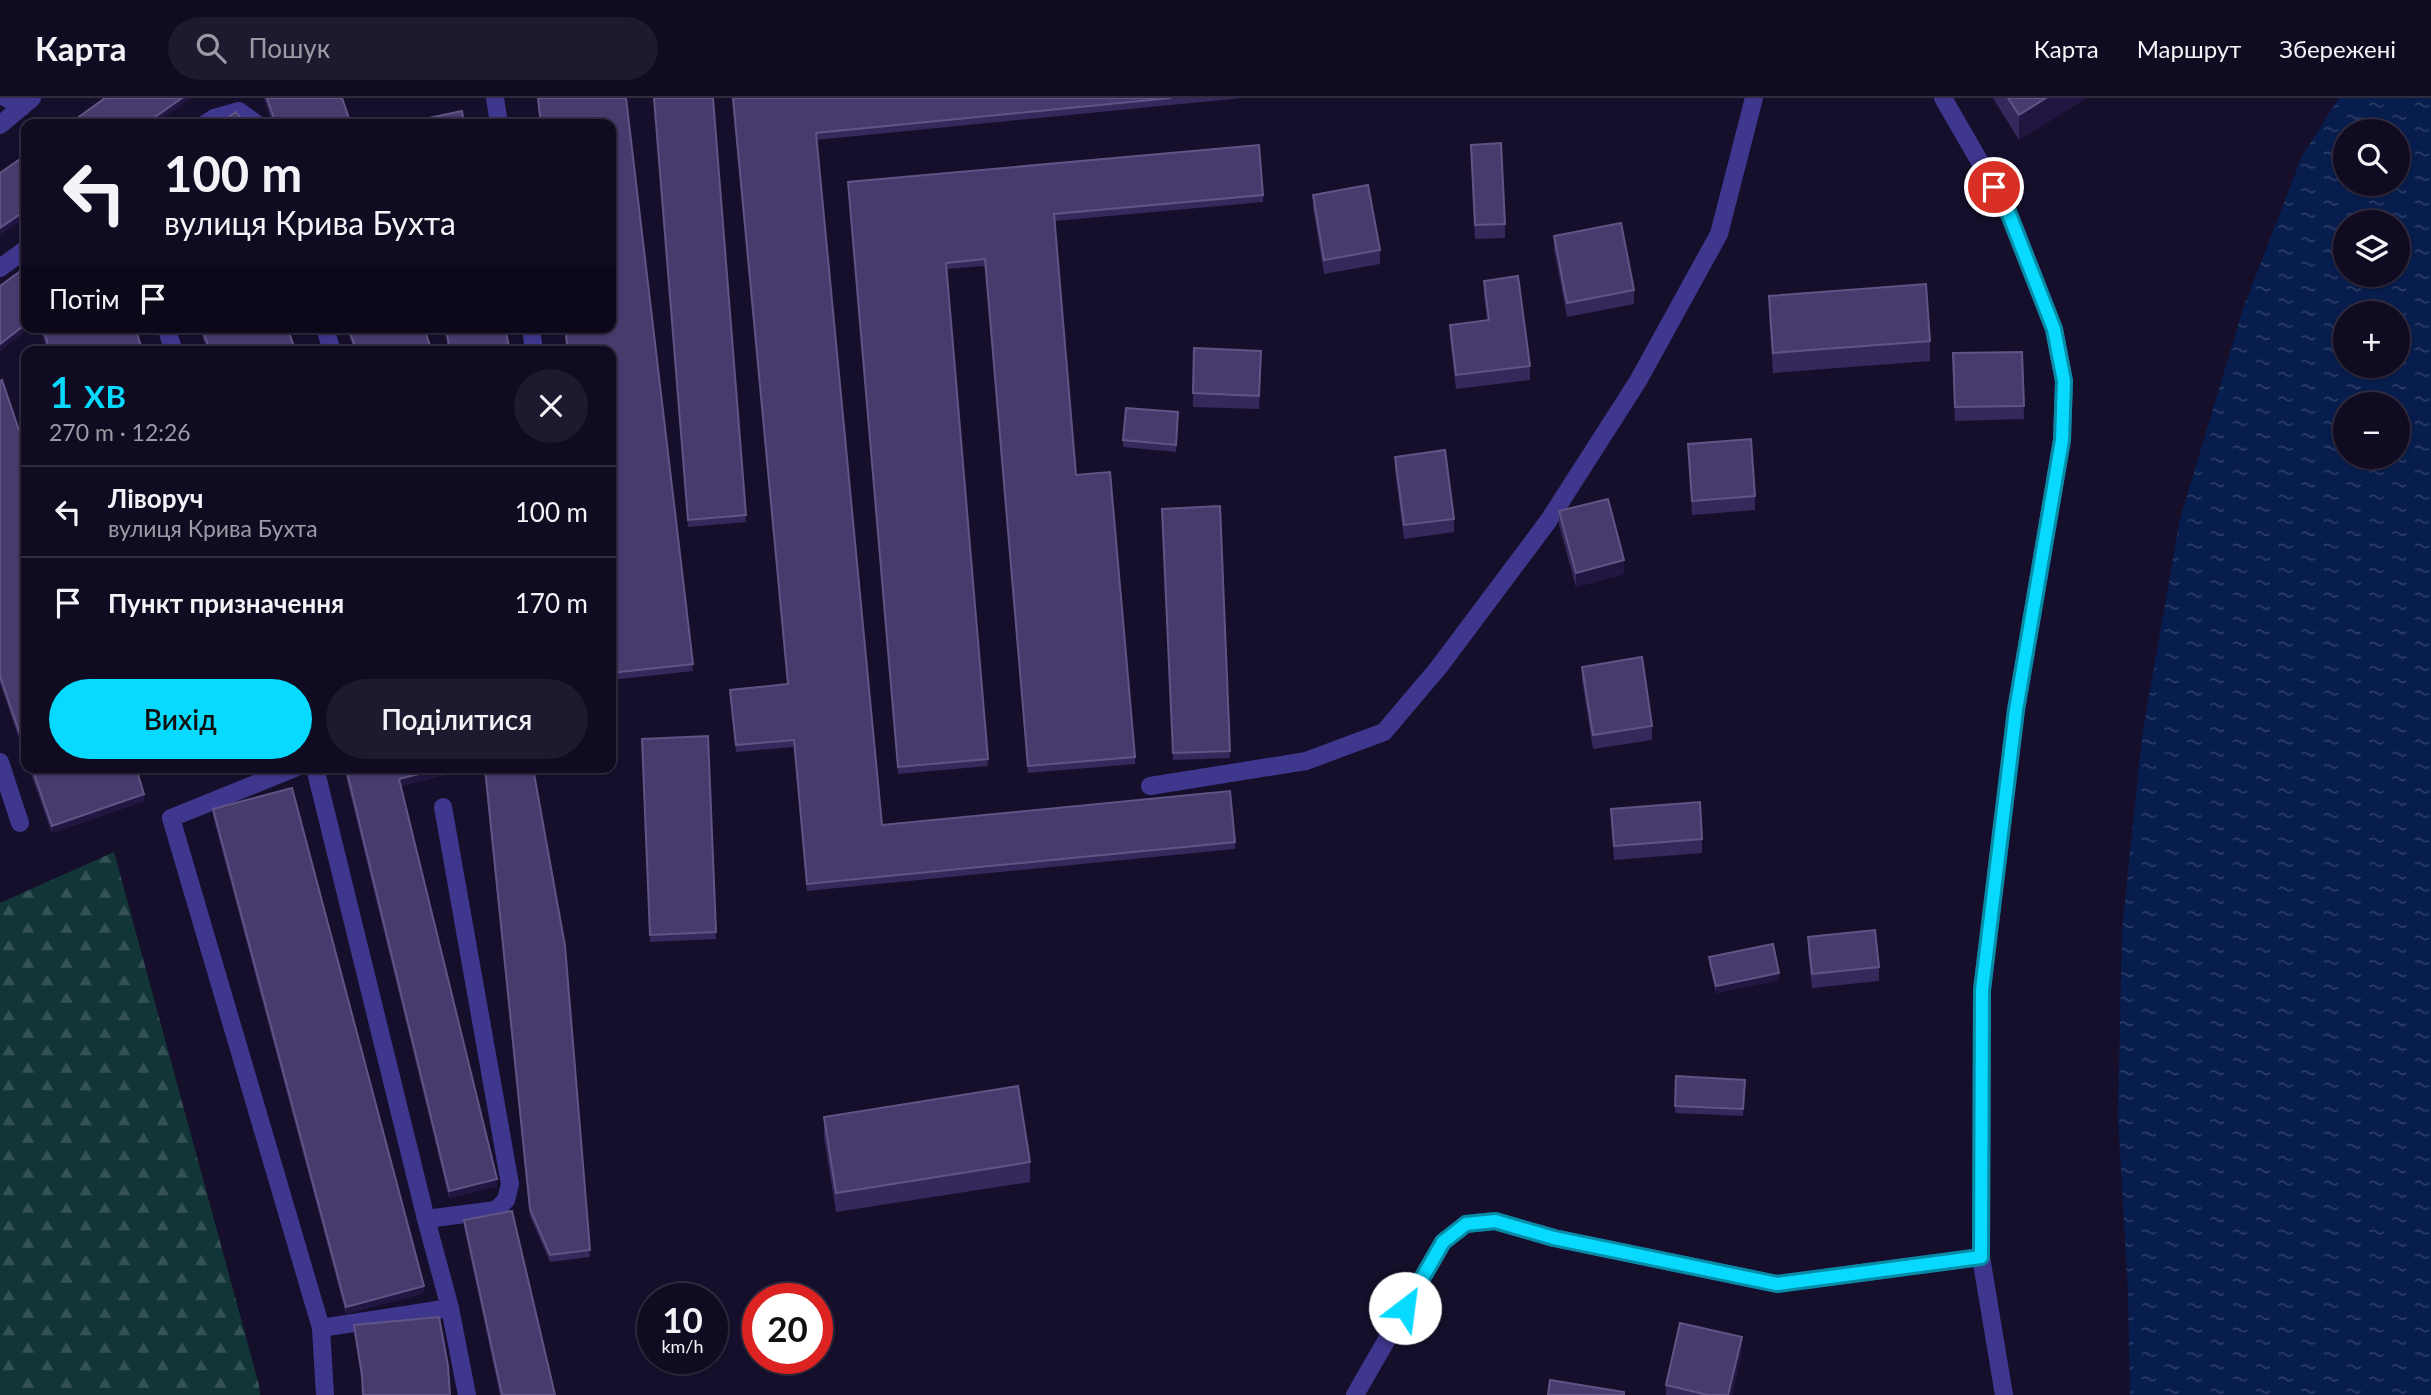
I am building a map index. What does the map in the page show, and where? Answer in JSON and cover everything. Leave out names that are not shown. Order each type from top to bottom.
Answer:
[{"type":"street","points":[[495,98],[498,119]]},
{"type":"street","points":[[1150,786],[1307,761],[1384,732],[1439,667],[1549,520],[1638,381],[1719,234],[1754,98]]},
{"type":"street","points":[[1943,98],[2007,209],[2054,329],[2064,381],[2062,440],[2016,710],[1982,990],[1981,1257],[2004,1395]]},
{"type":"street","points":[[0,125],[20,101]]},
{"type":"street","points":[[212,119],[239,111],[250,119]]},
{"type":"street","points":[[0,268],[21,253]]},
{"type":"street","points":[[0,762],[20,823]]},
{"type":"street","points":[[283,773],[171,818],[321,1328],[325,1395]]},
{"type":"street","points":[[316,773],[450,1308],[467,1395]]},
{"type":"street","points":[[426,1219],[496,1210],[506,1200],[510,1184],[443,807]]},
{"type":"street","points":[[1354,1395],[1443,1242],[1466,1224],[1495,1221],[1554,1238],[1777,1284],[1981,1257]]},
{"type":"street","points":[[321,1328],[450,1308]]},
{"type":"green space","points":[[114,852],[260,1395],[0,1395],[0,903]]},
{"type":"water","points":[[2339,98],[2431,98],[2431,1395],[2130,1395],[2128,1292],[2118,1117],[2122,931],[2142,736],[2180,519],[2243,309],[2302,156]]},
{"type":"building","points":[[105,98],[182,98],[152,119],[76,119]]},
{"type":"building","points":[[267,98],[342,98],[349,119],[274,119]]},
{"type":"building","points":[[538,98],[626,98],[693,664],[616,672],[616,346],[567,346],[566,333],[616,333],[616,119],[540,119]]},
{"type":"building","points":[[654,98],[713,98],[746,515],[688,520]]},
{"type":"building","points":[[733,98],[1171,98],[816,133],[882,825],[1230,791],[1235,842],[807,884],[794,740],[736,745],[730,690],[788,684]]},
{"type":"building","points":[[2008,98],[2046,98],[2019,115]]},
{"type":"building","points":[[462,111],[463,119],[424,119]]},
{"type":"building","points":[[236,112],[241,119],[226,119]]},
{"type":"building","points":[[1501,143],[1505,224],[1475,225],[1471,145]]},
{"type":"building","points":[[1259,145],[1263,195],[1054,214],[1076,475],[1110,472],[1135,757],[1028,766],[985,259],[946,263],[988,759],[898,767],[848,182]]},
{"type":"building","points":[[21,158],[21,213],[0,228],[0,173]]},
{"type":"building","points":[[1368,185],[1380,250],[1324,260],[1313,195]]},
{"type":"building","points":[[1621,223],[1634,290],[1567,303],[1554,236]]},
{"type":"building","points":[[21,271],[21,328],[0,344],[0,286]]},
{"type":"building","points":[[1518,276],[1530,366],[1456,375],[1450,325],[1489,320],[1484,281]]},
{"type":"building","points":[[1926,284],[1930,341],[1773,353],[1769,296]]},
{"type":"building","points":[[45,333],[137,333],[141,346],[48,346]]},
{"type":"building","points":[[203,333],[289,333],[294,346],[209,346]]},
{"type":"building","points":[[350,333],[426,333],[430,346],[355,346]]},
{"type":"building","points":[[447,333],[506,333],[509,346],[449,346]]},
{"type":"building","points":[[1194,348],[1261,351],[1259,396],[1193,393]]},
{"type":"building","points":[[2022,352],[2024,406],[1955,407],[1953,353]]},
{"type":"building","points":[[2,380],[21,436],[21,737],[0,676]]},
{"type":"building","points":[[1126,408],[1178,412],[1176,445],[1123,440]]},
{"type":"building","points":[[1751,439],[1755,496],[1692,501],[1688,444]]},
{"type":"building","points":[[1445,450],[1454,519],[1404,525],[1395,457]]},
{"type":"building","points":[[1608,499],[1624,560],[1576,573],[1559,511]]},
{"type":"building","points":[[1220,506],[1230,751],[1173,753],[1162,509]]},
{"type":"building","points":[[1642,657],[1652,726],[1593,735],[1582,667]]},
{"type":"building","points":[[708,736],[716,932],[650,935],[642,739]]},
{"type":"building","points":[[34,773],[138,773],[144,794],[52,826]]},
{"type":"building","points":[[347,773],[423,773],[399,779],[497,1179],[449,1191]]},
{"type":"building","points":[[486,773],[534,773],[565,946],[590,1250],[550,1255],[530,1209]]},
{"type":"building","points":[[292,788],[424,1286],[346,1307],[213,809]]},
{"type":"building","points":[[1700,802],[1702,839],[1614,846],[1611,809]]},
{"type":"building","points":[[1875,930],[1879,967],[1812,974],[1808,937]]},
{"type":"building","points":[[1773,944],[1779,973],[1716,986],[1709,957]]},
{"type":"building","points":[[1676,1076],[1745,1080],[1743,1109],[1675,1106]]},
{"type":"building","points":[[1018,1086],[1030,1162],[836,1193],[824,1117]]},
{"type":"building","points":[[512,1211],[555,1395],[502,1395],[464,1220]]},
{"type":"building","points":[[439,1317],[450,1395],[363,1395],[354,1325]]},
{"type":"building","points":[[1680,1323],[1742,1337],[1728,1395],[1708,1395],[1666,1385]]},
{"type":"building","points":[[1550,1380],[1624,1392],[1624,1395],[1548,1395]]},
{"type":"route","points":[[1405,1308],[1443,1242],[1466,1224],[1495,1221],[1554,1238],[1777,1284],[1981,1257],[1982,990],[2016,710],[2062,440],[2064,381],[2054,329],[2007,209],[1994,187]]}]
